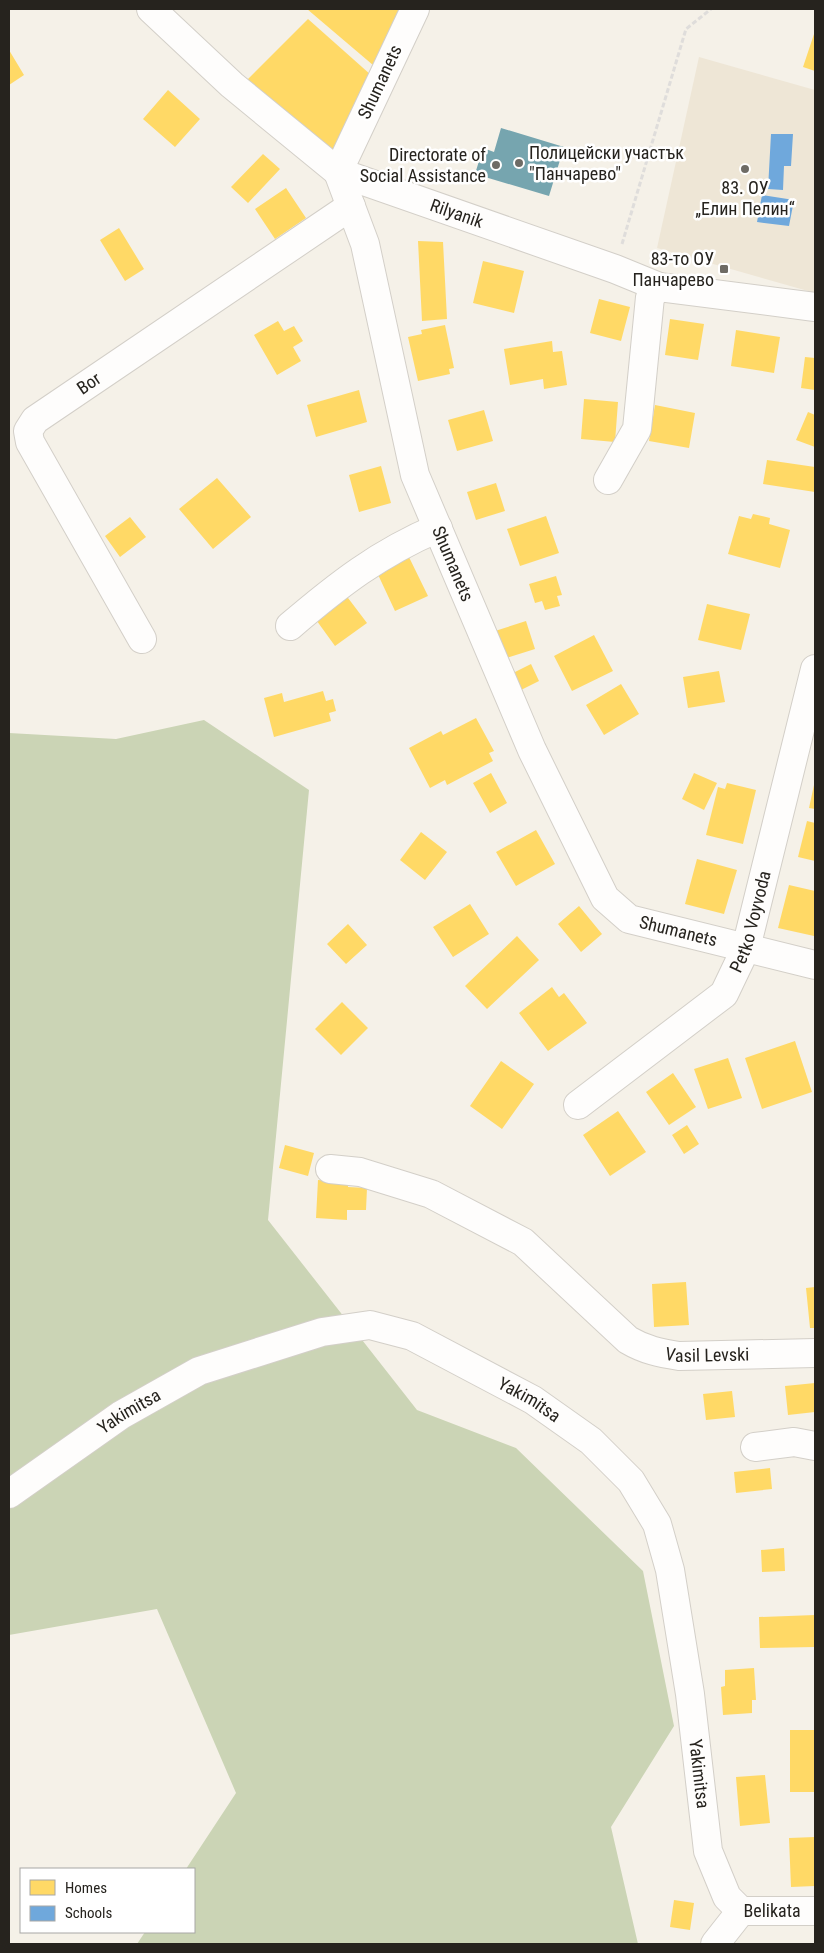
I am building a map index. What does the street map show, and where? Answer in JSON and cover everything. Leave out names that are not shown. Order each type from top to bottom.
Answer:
[{"type":"street","name":"Rilyanik","points":[[152,9],[232,85],[338,172],[614,268],[659,286],[815,307]]},
{"type":"street","name":"Shumanets","points":[[415,9],[338,172],[365,244],[415,475],[532,750],[605,898],[629,919],[815,965]]},
{"type":"street","name":"Bor","points":[[142,638],[30,442],[28,431],[35,420],[351,206]]},
{"type":"street","points":[[608,480],[637,429],[650,297],[659,286]]},
{"type":"street","points":[[290,626],[330,591],[370,562],[438,528]]},
{"type":"street","name":"Petko Voyvoda","points":[[578,1105],[724,994],[746,948],[815,669]]},
{"type":"street","name":"Vasil Levski","points":[[330,1169],[360,1172],[431,1194],[523,1242],[628,1340],[657,1353],[679,1356],[815,1353]]},
{"type":"street","name":"Yakimitsa","points":[[9,1494],[121,1415],[198,1371],[322,1332],[370,1325],[412,1336],[533,1400],[591,1442],[630,1481],[657,1524],[670,1570],[690,1694],[708,1851],[727,1897],[741,1911]]},
{"type":"street","points":[[755,1448],[794,1442],[815,1446]]},
{"type":"street","name":"Belikata","points":[[715,1944],[741,1911],[815,1910]]},
{"type":"path","points":[[614,268],[686,29],[711,9]]},
{"type":"shaded area","name":"83. ОУ „Елин Пелин“","points":[[699,57],[815,90],[815,293],[657,248]]},
{"type":"green space","points":[[204,720],[309,790],[268,1220],[417,1410],[516,1448],[643,1571],[674,1726],[611,1827],[638,1944],[137,1944],[144,1933],[195,1933],[195,1868],[187,1868],[236,1793],[157,1609],[9,1635],[9,733],[116,739]]},
{"type":"building: Homes","points":[[307,9],[408,9],[380,71]]},
{"type":"building: Homes","points":[[308,19],[371,75],[330,160],[242,85]]},
{"type":"building: Homes","points":[[815,31],[815,71],[803,67]]},
{"type":"building: Homes","points":[[9,50],[24,75],[9,85]]},
{"type":"building: Homes","points":[[168,90],[200,119],[175,147],[143,119]]},
{"type":"building: Homes","points":[[263,154],[280,169],[248,203],[231,187]]},
{"type":"building: Homes","points":[[286,188],[306,218],[275,239],[255,209]]},
{"type":"building: Homes","points":[[119,228],[144,269],[125,281],[100,240]]},
{"type":"building: Homes","points":[[418,241],[443,242],[447,319],[422,321]]},
{"type":"building: Homes","points":[[483,261],[524,271],[514,313],[473,303]]},
{"type":"building: Homes","points":[[599,299],[630,307],[621,341],[590,333]]},
{"type":"building: Homes","points":[[670,319],[704,324],[698,360],[665,355]]},
{"type":"building: Homes","points":[[278,321],[284,331],[294,326],[303,341],[293,347],[301,361],[277,375],[254,335]]},
{"type":"building: Homes","points":[[445,325],[454,368],[449,369],[450,374],[418,381],[408,337],[422,334],[421,330]]},
{"type":"building: Homes","points":[[736,330],[780,337],[774,373],[731,366]]},
{"type":"building: Homes","points":[[552,341],[553,352],[562,351],[567,385],[544,389],[543,379],[510,385],[504,349]]},
{"type":"building: Homes","points":[[805,357],[815,358],[815,390],[801,388]]},
{"type":"building: Homes","points":[[359,390],[367,422],[316,437],[307,405]]},
{"type":"building: Homes","points":[[584,399],[618,402],[615,442],[581,439]]},
{"type":"building: Homes","points":[[655,405],[695,413],[689,448],[649,441]]},
{"type":"building: Homes","points":[[484,410],[493,441],[457,451],[448,420]]},
{"type":"building: Homes","points":[[808,412],[815,415],[815,447],[796,440]]},
{"type":"building: Homes","points":[[767,460],[815,467],[815,492],[763,484]]},
{"type":"building: Homes","points":[[381,466],[391,503],[359,512],[349,475]]},
{"type":"building: Homes","points":[[217,478],[251,517],[213,549],[179,509]]},
{"type":"building: Homes","points":[[496,483],[505,511],[476,520],[467,492]]},
{"type":"building: Homes","points":[[753,514],[770,518],[769,524],[790,530],[780,568],[728,554],[739,516],[751,519]]},
{"type":"building: Homes","points":[[546,516],[559,553],[520,566],[507,529]]},
{"type":"building: Homes","points":[[130,517],[146,537],[120,557],[105,536]]},
{"type":"building: Homes","points":[[406,551],[428,596],[395,611],[374,566]]},
{"type":"building: Homes","points":[[556,576],[562,595],[557,596],[560,606],[545,610],[542,601],[535,603],[529,584]]},
{"type":"building: Homes","points":[[345,594],[367,623],[335,646],[314,617]]},
{"type":"building: Homes","points":[[707,604],[750,614],[741,650],[698,640]]},
{"type":"building: Homes","points":[[526,621],[535,649],[503,659],[495,631]]},
{"type":"building: Homes","points":[[594,635],[613,671],[572,691],[554,656]]},
{"type":"building: Homes","points":[[531,664],[539,681],[515,693],[507,676]]},
{"type":"building: Homes","points":[[719,671],[725,702],[688,708],[683,677]]},
{"type":"building: Homes","points":[[621,684],[639,714],[604,735],[586,705]]},
{"type":"building: Homes","points":[[323,691],[326,701],[333,699],[336,711],[329,713],[331,721],[274,737],[264,698],[282,693],[284,702]]},
{"type":"building: Homes","points":[[476,718],[494,751],[489,753],[493,761],[447,785],[445,780],[430,788],[409,748],[441,731],[443,735]]},
{"type":"building: Homes","points":[[491,773],[507,803],[490,813],[473,783]]},
{"type":"building: Homes","points":[[694,773],[717,783],[704,810],[682,799]]},
{"type":"building: Homes","points":[[727,783],[756,790],[743,844],[706,835],[718,787],[725,789]]},
{"type":"building: Homes","points":[[815,785],[815,809],[809,808]]},
{"type":"building: Homes","points":[[807,821],[815,823],[815,861],[798,857]]},
{"type":"building: Homes","points":[[536,830],[555,864],[516,886],[496,852]]},
{"type":"building: Homes","points":[[421,832],[447,852],[425,880],[400,860]]},
{"type":"building: Homes","points":[[697,859],[737,870],[724,914],[685,904]]},
{"type":"building: Homes","points":[[789,885],[815,891],[814,936],[778,928]]},
{"type":"building: Homes","points":[[470,904],[489,934],[453,957],[433,927]]},
{"type":"building: Homes","points":[[579,906],[602,934],[581,952],[558,924]]},
{"type":"building: Homes","points":[[348,924],[367,945],[346,964],[327,944]]},
{"type":"building: Homes","points":[[517,936],[539,960],[487,1009],[465,986]]},
{"type":"building: Homes","points":[[552,987],[559,997],[564,993],[587,1023],[548,1051],[519,1013]]},
{"type":"building: Homes","points":[[342,1002],[368,1028],[341,1055],[315,1029]]},
{"type":"building: Homes","points":[[795,1041],[812,1092],[762,1109],[745,1058]]},
{"type":"building: Homes","points":[[728,1058],[742,1098],[708,1109],[694,1069]]},
{"type":"building: Homes","points":[[501,1061],[534,1084],[502,1129],[470,1106]]},
{"type":"building: Homes","points":[[673,1073],[696,1107],[669,1125],[646,1092]]},
{"type":"building: Homes","points":[[618,1111],[646,1152],[610,1176],[583,1135]]},
{"type":"building: Homes","points":[[687,1125],[699,1144],[684,1154],[672,1135]]},
{"type":"building: Homes","points":[[285,1145],[314,1153],[308,1176],[279,1168]]},
{"type":"building: Homes","points":[[318,1180],[348,1182],[348,1187],[367,1188],[366,1210],[347,1210],[347,1220],[316,1218]]},
{"type":"building: Homes","points":[[686,1282],[689,1325],[654,1327],[652,1284]]},
{"type":"building: Homes","points":[[815,1287],[815,1328],[810,1328],[806,1288]]},
{"type":"building: Homes","points":[[815,1383],[815,1412],[788,1415],[785,1386]]},
{"type":"building: Homes","points":[[732,1391],[735,1417],[706,1420],[703,1394]]},
{"type":"building: Homes","points":[[770,1468],[772,1489],[736,1493],[734,1472]]},
{"type":"building: Homes","points":[[784,1548],[785,1571],[762,1572],[761,1550]]},
{"type":"building: Homes","points":[[815,1615],[815,1647],[760,1648],[759,1617]]},
{"type":"building: Homes","points":[[754,1668],[756,1700],[752,1700],[752,1713],[723,1715],[721,1687],[725,1686],[725,1670]]},
{"type":"building: Homes","points":[[790,1730],[815,1730],[815,1792],[790,1792]]},
{"type":"building: Homes","points":[[765,1775],[770,1823],[740,1826],[736,1777]]},
{"type":"building: Homes","points":[[815,1837],[815,1886],[791,1887],[789,1838]]},
{"type":"building: Homes","points":[[674,1900],[694,1903],[690,1930],[670,1927]]},
{"type":"building: Schools","points":[[771,134],[793,134],[791,166],[784,166],[783,190],[768,189]]},
{"type":"building: Schools","points":[[762,195],[794,200],[789,226],[757,222]]},
{"type":"building: Public","name":"Полицейски участък \"Панчарево\"","points":[[501,128],[564,147],[549,196],[475,174],[483,148],[494,152]]},
{"type":"place","name":"Полицейски участък \"Панчарево\"","points":[[519,163]]},
{"type":"place","name":"Directorate of Social Assistance","points":[[496,165]]},
{"type":"place","name":"83. ОУ „Елин Пелин“","points":[[745,169]]},
{"type":"place","name":"83-то ОУ Панчарево","points":[[724,269]]}]
